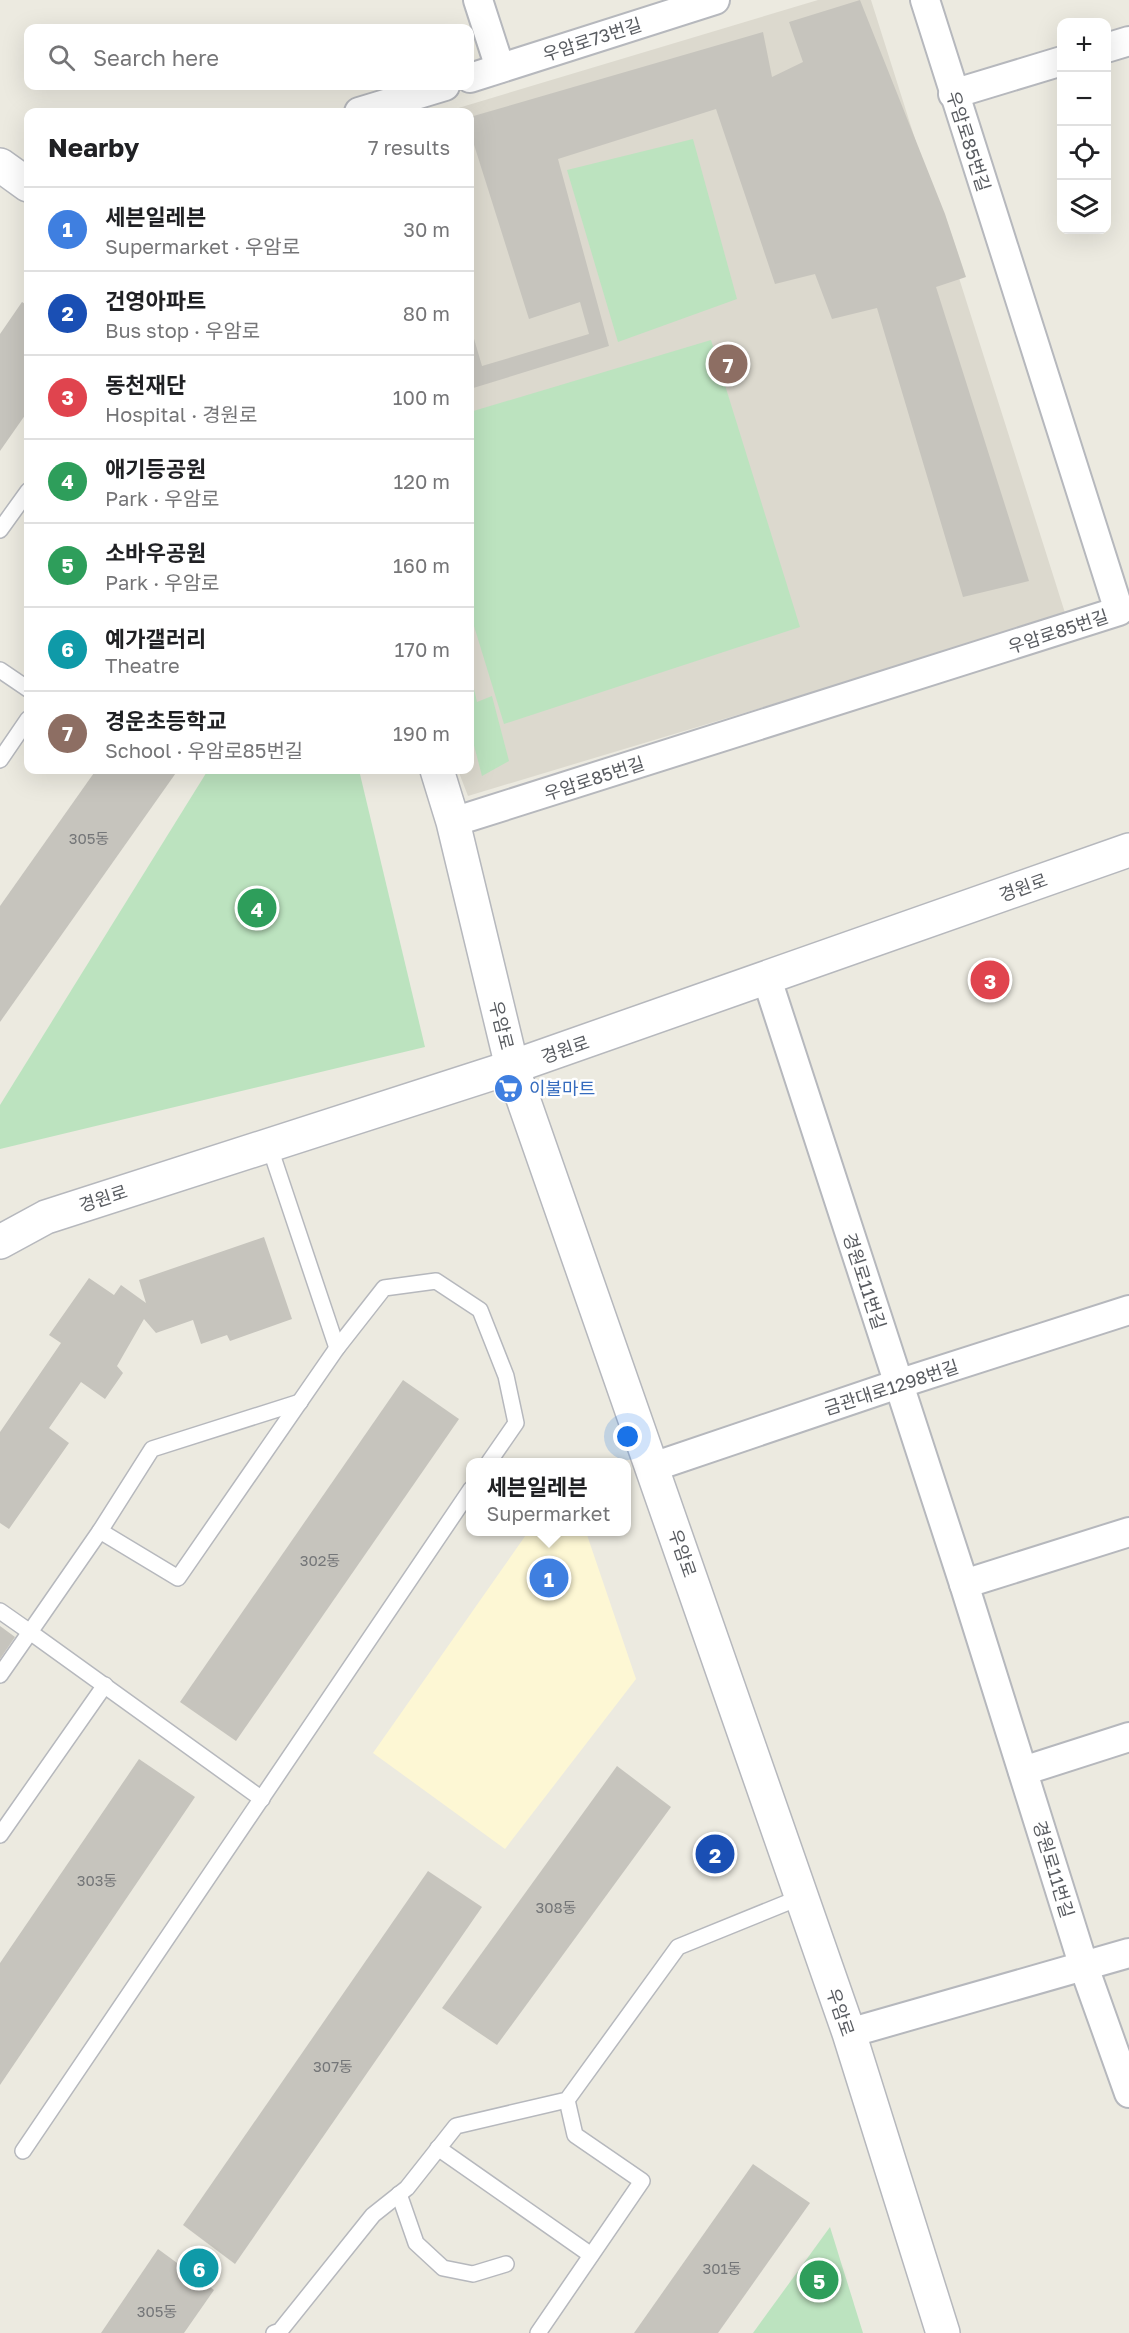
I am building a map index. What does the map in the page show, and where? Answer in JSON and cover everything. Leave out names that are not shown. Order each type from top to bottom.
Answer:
[{"type":"street","points":[[478,0],[500,68]]},
{"type":"street","name":"우암로73번길","points":[[474,77],[715,0]]},
{"type":"street","name":"우암로85번길","points":[[453,822],[1119,611],[925,0]]},
{"type":"street","points":[[1111,47],[1129,41]]},
{"type":"street","points":[[953,94],[1057,63]]},
{"type":"street","points":[[372,108],[432,90]]},
{"type":"street","points":[[0,165],[24,182]]},
{"type":"street","name":"우암로","points":[[438,774],[453,822],[512,1067],[849,2033],[943,2333]]},
{"type":"street","name":"경원로","points":[[0,1242],[46,1217],[512,1067],[1129,850]]},
{"type":"street","name":"경원로11번길","points":[[767,979],[964,1584],[1084,1967],[1129,2093]]},
{"type":"street","name":"금관대로1298번길","points":[[653,1467],[898,1384],[1129,1310]]},
{"type":"street","points":[[964,1584],[1129,1532]]},
{"type":"street","points":[[1023,1771],[1129,1737]]},
{"type":"street","points":[[849,2033],[1129,1953]]},
{"type":"lane","points":[[0,530],[24,497]]},
{"type":"lane","points":[[0,670],[24,686]]},
{"type":"lane","points":[[0,760],[24,725]]},
{"type":"lane","points":[[269,1145],[337,1348]]},
{"type":"lane","points":[[100,1531],[178,1578],[337,1348],[384,1288],[436,1281],[480,1310],[506,1376],[516,1423],[492,1458]]},
{"type":"lane","points":[[0,1675],[100,1531],[152,1449],[300,1402]]},
{"type":"lane","points":[[23,2151],[466,1496]]},
{"type":"lane","points":[[0,1611],[262,1798]]},
{"type":"lane","points":[[0,1835],[105,1685]]},
{"type":"lane","points":[[274,2333],[280,2331],[373,2215],[399,2194],[456,2126],[567,2100],[678,1947],[801,1897]]},
{"type":"lane","points":[[538,2333],[642,2181],[575,2135],[567,2100]]},
{"type":"lane","points":[[438,2148],[591,2255]]},
{"type":"lane","points":[[399,2194],[416,2243],[443,2268],[474,2274],[506,2264]]},
{"type":"shaded area","points":[[818,0],[871,0],[1066,616],[468,796],[460,774],[474,774],[474,108],[458,108]]},
{"type":"shaded area","points":[[525,1536],[587,1536],[636,1679],[505,1849],[373,1753]]},
{"type":"green space","points":[[693,139],[737,299],[618,342],[567,170]]},
{"type":"green space","points":[[711,340],[800,627],[504,724],[474,626],[474,411]]},
{"type":"green space","points":[[474,689],[477,702],[492,696],[509,761],[482,776],[474,745]]},
{"type":"green space","points":[[206,774],[360,774],[425,1047],[0,1149],[0,1105]]},
{"type":"green space","points":[[830,2227],[863,2333],[753,2333]]},
{"type":"building","points":[[860,0],[945,214],[966,277],[936,287],[1029,581],[963,597],[877,308],[832,319],[815,274],[775,284],[716,109],[558,159],[609,346],[474,388],[474,339],[482,366],[589,334],[580,302],[529,319],[474,145],[474,116],[763,32],[772,77],[803,62],[789,22]]},
{"type":"building","points":[[22,302],[24,303],[24,417],[0,451],[0,334]]},
{"type":"building","points":[[93,774],[175,774],[0,1022],[0,906]]},
{"type":"building","points":[[264,1237],[292,1319],[230,1341],[227,1335],[201,1344],[193,1320],[156,1333],[144,1319],[117,1366],[123,1373],[105,1399],[81,1382],[49,1428],[69,1443],[9,1529],[0,1523],[0,1432],[61,1343],[49,1335],[89,1278],[114,1295],[121,1285],[146,1303],[139,1280]]},
{"type":"building","points":[[403,1380],[459,1419],[236,1741],[180,1702]]},
{"type":"building","points":[[0,1626],[15,1637],[0,1659]]},
{"type":"building","points":[[139,1759],[195,1797],[0,2085],[0,1963]]},
{"type":"building","points":[[617,1766],[671,1807],[497,2045],[442,2008]]},
{"type":"building","points":[[428,1871],[482,1907],[235,2264],[183,2225]]},
{"type":"building","points":[[753,2164],[810,2203],[718,2333],[634,2333]]},
{"type":"building","points":[[158,2249],[214,2290],[184,2333],[101,2333]]},
{"type":"place","name":"경운초등학교","points":[[728,364]]},
{"type":"place","name":"애기등공원","points":[[257,908]]},
{"type":"place","name":"동천재단","points":[[990,980]]},
{"type":"place","name":"이불마트","points":[[508,1088]]},
{"type":"place","name":"세븐일레븐","points":[[549,1578]]},
{"type":"place","name":"건영아파트","points":[[715,1854]]},
{"type":"place","name":"예가갤러리","points":[[199,2268]]},
{"type":"place","name":"소바우공원","points":[[819,2280]]}]
